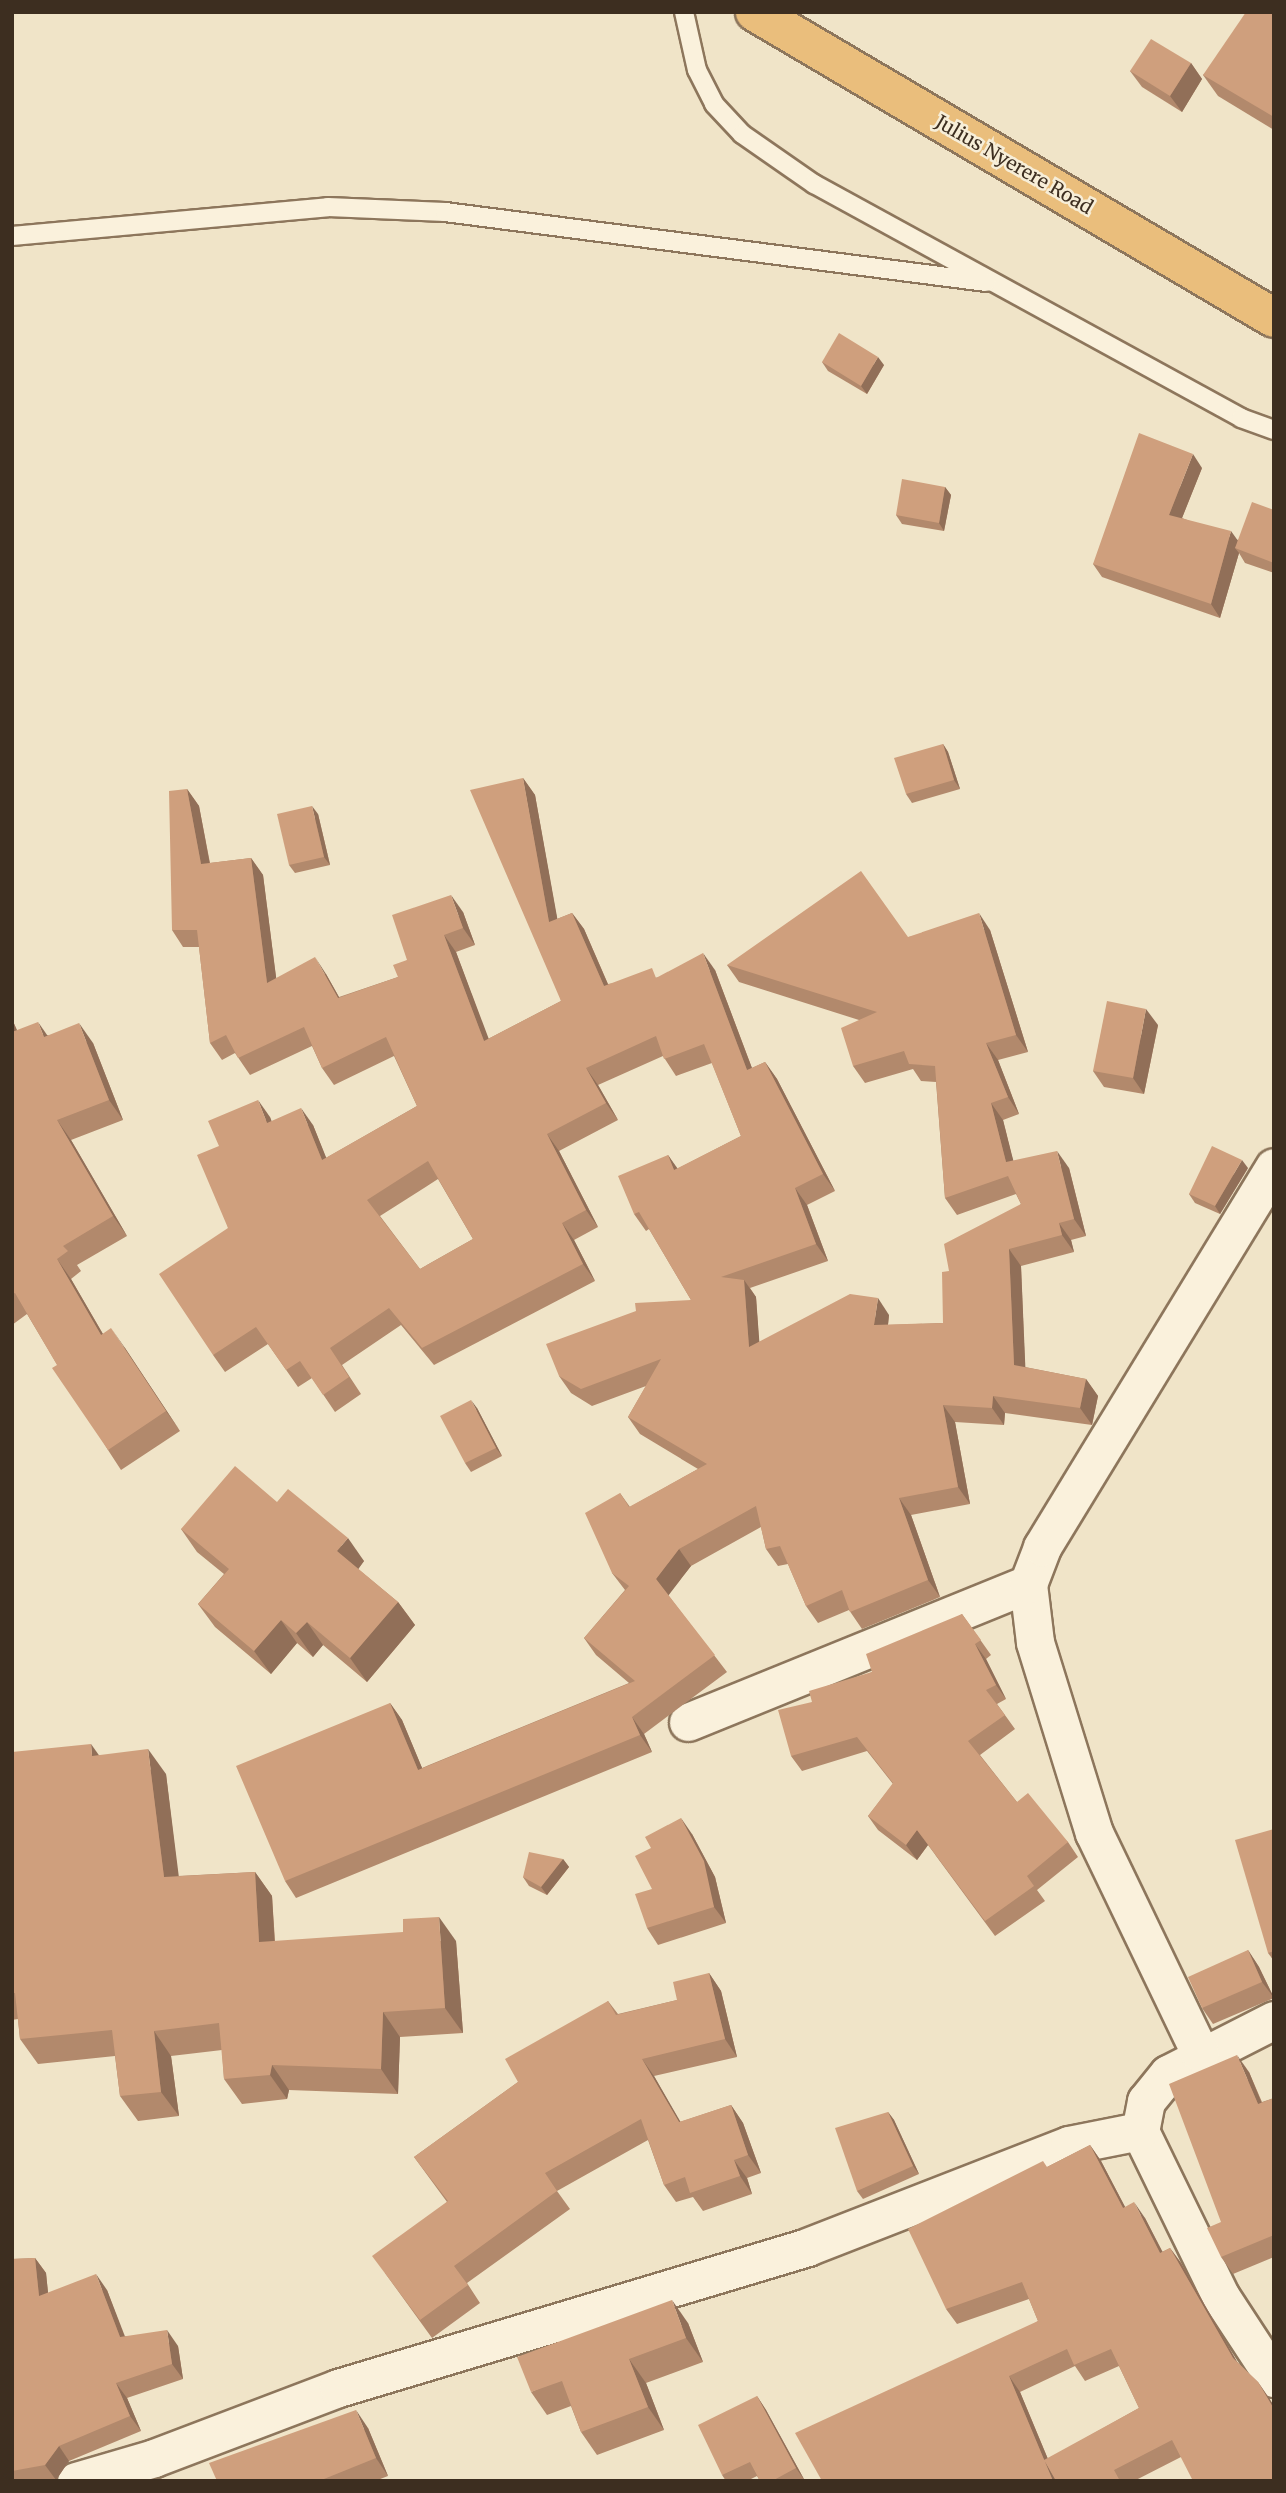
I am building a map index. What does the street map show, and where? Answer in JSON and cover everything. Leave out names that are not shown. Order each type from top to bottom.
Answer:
[{"type":"highway","name":"Julius Nyerere Road","points":[[755,12],[1274,318]]},
{"type":"street","points":[[1200,2053],[1094,1833],[1035,1643],[1028,1584],[1042,1547],[1274,1167]]},
{"type":"street","points":[[688,1722],[1028,1584]]},
{"type":"street","points":[[1274,2020],[1200,2053],[1168,2074],[1146,2101],[1140,2131],[1221,2297],[1274,2378]]},
{"type":"street","points":[[76,2481],[154,2458],[338,2388],[807,2247],[1069,2145],[1140,2131]]},
{"type":"lane","points":[[684,12],[697,70],[714,104],[742,134],[814,184],[986,282],[1070,319],[1241,418],[1274,430]]},
{"type":"lane","points":[[12,236],[328,207],[445,212],[986,282]]},
{"type":"building","points":[[1246,12],[1274,12],[1274,117],[1203,75]]},
{"type":"building","points":[[1151,39],[1191,63],[1170,96],[1130,71]]},
{"type":"building","points":[[839,333],[878,357],[861,386],[822,362]]},
{"type":"building","points":[[1139,433],[1193,454],[1169,515],[1231,531],[1211,604],[1093,564]]},
{"type":"building","points":[[902,479],[945,487],[939,523],[896,515]]},
{"type":"building","points":[[1252,502],[1274,510],[1274,563],[1235,548]]},
{"type":"building","points":[[943,744],[954,780],[906,794],[894,758]]},
{"type":"building","points":[[523,778],[549,922],[572,913],[604,986],[652,968],[656,978],[703,953],[747,1070],[765,1062],[823,1174],[795,1188],[816,1244],[721,1277],[744,1280],[749,1347],[850,1294],[878,1298],[874,1325],[943,1323],[942,1272],[949,1271],[944,1244],[1021,1204],[1008,1176],[945,1198],[935,1066],[909,1064],[904,1051],[853,1066],[841,1028],[877,1012],[727,965],[861,871],[908,937],[979,913],[1016,1035],[986,1043],[1008,1097],[991,1103],[1006,1162],[1057,1151],[1074,1219],[1059,1223],[1062,1235],[1009,1249],[1014,1365],[1086,1379],[1080,1408],[993,1396],[992,1408],[943,1405],[958,1487],[899,1498],[928,1580],[850,1612],[842,1590],[806,1606],[780,1546],[766,1549],[756,1506],[679,1549],[656,1579],[715,1655],[632,1717],[640,1735],[285,1881],[236,1766],[390,1703],[418,1770],[635,1681],[584,1638],[629,1586],[612,1573],[585,1513],[620,1493],[629,1507],[707,1464],[628,1417],[661,1359],[581,1389],[559,1376],[546,1344],[636,1311],[635,1303],[691,1300],[639,1212],[634,1214],[618,1176],[668,1155],[674,1170],[741,1136],[704,1044],[664,1059],[656,1036],[586,1068],[606,1103],[547,1134],[586,1210],[562,1223],[583,1264],[422,1348],[389,1308],[330,1348],[349,1377],[323,1395],[300,1361],[286,1370],[256,1327],[213,1355],[159,1274],[228,1228],[197,1155],[219,1146],[208,1121],[258,1100],[267,1123],[301,1108],[322,1160],[417,1106],[386,1037],[322,1068],[304,1027],[238,1058],[226,1035],[210,1043],[197,930],[172,930],[169,791],[187,789],[201,864],[251,858],[267,983],[315,957],[338,998],[398,977],[393,965],[407,960],[392,915],[451,895],[463,928],[444,935],[484,1041],[561,1001],[470,790]],"holes":[[[428,1161],[473,1239],[420,1269],[367,1200]]]},
{"type":"building","points":[[312,806],[324,857],[289,865],[277,814]]},
{"type":"building","points":[[1107,1001],[1146,1009],[1133,1078],[1093,1071]]},
{"type":"building","points":[[38,1022],[44,1037],[79,1023],[109,1100],[57,1120],[113,1216],[63,1246],[68,1251],[57,1259],[101,1335],[111,1328],[166,1411],[108,1450],[52,1368],[57,1365],[15,1293],[12,1294],[12,1032]]},
{"type":"building","points":[[1212,1146],[1242,1160],[1215,1206],[1189,1194]]},
{"type":"building","points":[[471,1400],[496,1448],[465,1463],[440,1416]]},
{"type":"building","points":[[235,1466],[277,1502],[288,1489],[348,1538],[337,1551],[398,1602],[350,1658],[307,1622],[296,1633],[281,1620],[254,1651],[198,1604],[229,1569],[181,1529]]},
{"type":"building","points":[[962,1614],[981,1640],[975,1644],[996,1685],[986,1690],[1005,1715],[968,1741],[1017,1802],[1028,1793],[1068,1842],[1027,1876],[1034,1886],[985,1921],[917,1830],[906,1845],[868,1816],[893,1783],[857,1737],[791,1756],[778,1710],[812,1702],[809,1691],[872,1672],[866,1654]]},
{"type":"building","points":[[91,1744],[92,1756],[148,1749],[164,1877],[255,1872],[259,1942],[403,1932],[403,1919],[439,1917],[445,2008],[383,2012],[381,2069],[272,2065],[270,2075],[224,2079],[219,2023],[154,2031],[161,2092],[120,2096],[112,2030],[20,2039],[15,1993],[12,1993],[12,1752]]},
{"type":"building","points":[[681,1818],[704,1861],[714,1907],[647,1928],[635,1894],[652,1889],[635,1856],[651,1848],[645,1837]]},
{"type":"building","points":[[1274,1829],[1274,1951],[1268,1953],[1235,1840]]},
{"type":"building","points":[[529,1852],[563,1859],[541,1887],[523,1877]]},
{"type":"building","points":[[1248,1950],[1262,1982],[1202,2008],[1188,1977]]},
{"type":"building","points":[[709,1973],[725,2039],[642,2059],[679,2122],[731,2105],[748,2155],[734,2160],[740,2176],[690,2193],[685,2177],[664,2185],[641,2119],[545,2173],[557,2191],[454,2266],[468,2285],[420,2320],[372,2256],[448,2201],[414,2157],[518,2082],[505,2059],[608,2001],[616,2015],[677,2000],[673,1982]]},
{"type":"building","points":[[1237,2055],[1258,2104],[1274,2098],[1274,2235],[1221,2257],[1207,2228],[1221,2222],[1169,2084]]},
{"type":"building","points":[[888,2112],[913,2166],[857,2191],[835,2128]]},
{"type":"building","points":[[1090,2145],[1123,2208],[1134,2202],[1160,2253],[1170,2248],[1233,2358],[1258,2382],[1274,2409],[1274,2481],[1193,2481],[1172,2440],[1114,2470],[1120,2481],[1056,2481],[1045,2461],[1053,2481],[822,2481],[795,2433],[1038,2321],[1022,2282],[946,2309],[908,2229],[1043,2161],[1047,2167]],"holes":[[[1067,2349],[1074,2365],[1111,2349],[1139,2408],[1044,2460],[1009,2376]]]},
{"type":"building","points":[[35,2258],[39,2296],[96,2274],[120,2337],[167,2330],[172,2364],[116,2383],[130,2416],[59,2446],[45,2465],[12,2471],[12,2259]]},
{"type":"building","points":[[672,2300],[686,2338],[629,2359],[648,2407],[581,2432],[562,2381],[531,2392],[517,2357]]},
{"type":"building","points":[[757,2396],[796,2468],[772,2481],[760,2481],[750,2462],[722,2475],[698,2425]]},
{"type":"building","points":[[356,2410],[376,2458],[319,2481],[217,2481],[209,2463]]}]
